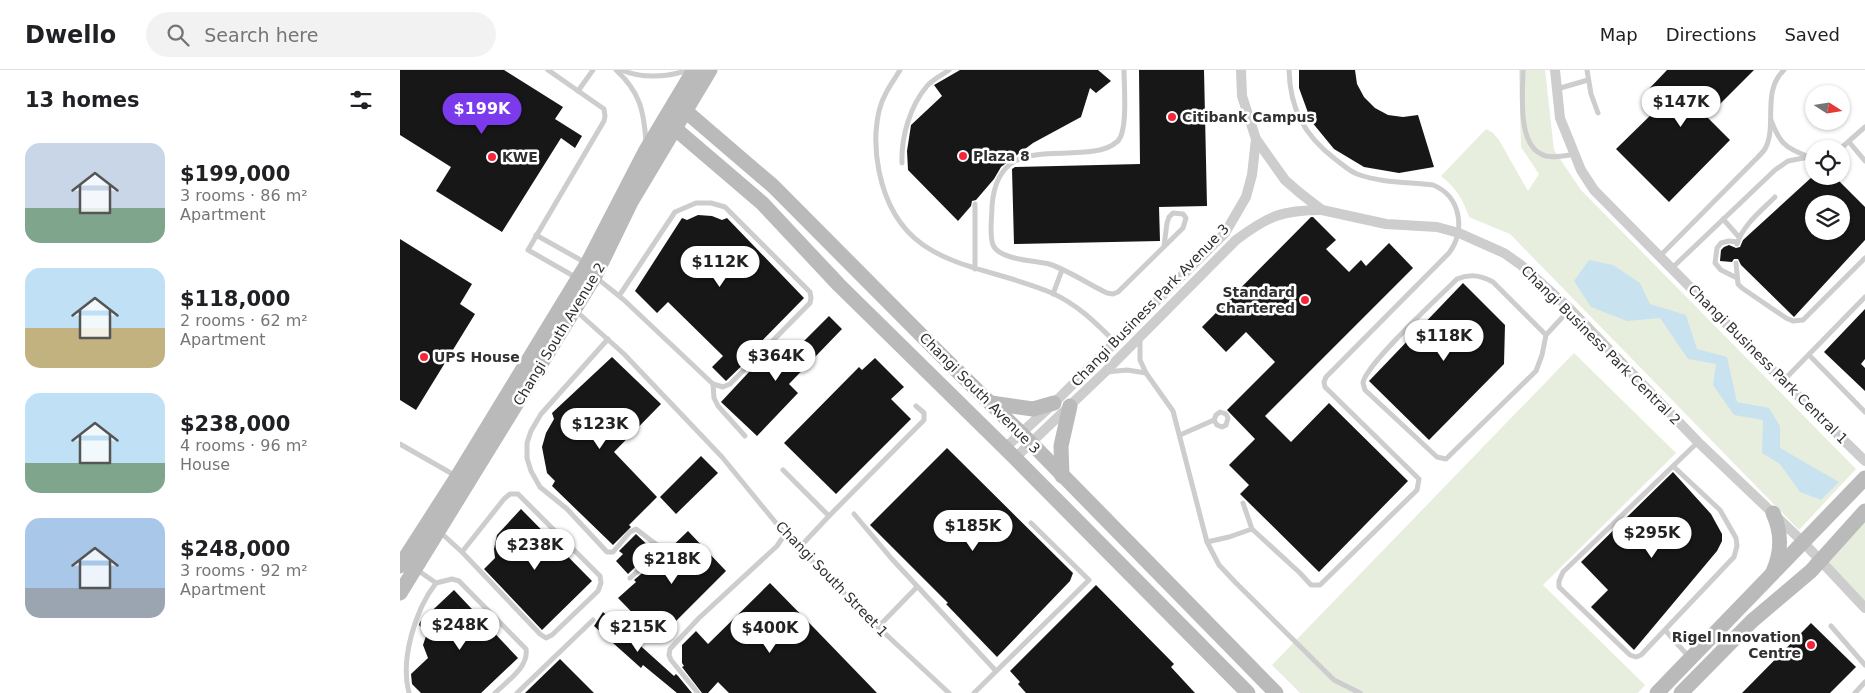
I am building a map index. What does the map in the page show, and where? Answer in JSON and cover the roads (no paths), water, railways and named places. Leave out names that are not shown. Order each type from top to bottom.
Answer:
[{"type":"street","name":"Changi South Avenue 2","points":[[400,593],[439,531],[463,480],[578,279],[591,270],[631,202],[680,106],[694,70]]},
{"type":"street","name":"Changi South Avenue 2","points":[[680,106],[710,70]]},
{"type":"street","name":"Changi Business Park Central 2","points":[[1241,70],[1242,96],[1256,139],[1285,180],[1322,210],[1386,224],[1437,227],[1504,253],[1522,265],[1570,310],[1698,442],[1803,542],[1865,608]]},
{"type":"street","name":"Changi Business Park Central 1","points":[[1555,70],[1560,118],[1581,170],[1594,190],[1865,461]]},
{"type":"street","name":"Changi South Avenue 3","points":[[680,106],[773,186],[1026,438],[1276,693]]},
{"type":"street","name":"Changi South Avenue 2","points":[[400,566],[463,480],[575,309],[646,150],[670,123]]},
{"type":"street","name":"Changi South Avenue 3","points":[[670,123],[762,203],[839,285],[1010,453],[1248,693]]},
{"type":"street","name":"Changi Business Park Avenue 3","points":[[1026,438],[1054,403],[1225,232],[1246,197],[1252,175],[1256,139]]},
{"type":"street","name":"Changi Business Park Avenue 3","points":[[1010,453],[1026,438],[1070,406],[1236,240],[1255,226],[1274,216],[1289,211],[1322,210]]},
{"type":"street","points":[[990,403],[1033,409],[1054,403]]},
{"type":"street","points":[[1062,476],[1061,446],[1070,406]]},
{"type":"street","points":[[1657,693],[1865,478]]},
{"type":"street","points":[[1681,693],[1752,621],[1811,571],[1865,511]]},
{"type":"street","points":[[1772,575],[1779,556],[1780,538],[1778,525],[1773,513]]},
{"type":"lane","points":[[548,70],[604,109],[604,121],[528,250],[578,279]]},
{"type":"lane","points":[[578,91],[593,70]]},
{"type":"lane","points":[[616,70],[631,87],[643,109],[646,150]]},
{"type":"lane","points":[[621,70],[650,77],[672,75],[689,70]]},
{"type":"lane","points":[[900,70],[885,94],[877,126],[876,154],[882,186],[891,210],[907,232],[927,248],[975,269],[1053,294],[1080,308],[1115,342]]},
{"type":"lane","points":[[902,163],[901,148],[904,133],[919,98],[927,86],[949,70]]},
{"type":"lane","points":[[1124,70],[1124,124],[1119,140],[1108,149],[1075,154],[1048,152],[1021,157],[1003,173],[995,187],[991,225],[993,245],[1002,254],[1050,265],[1107,293],[1113,294],[1118,292],[1183,228],[1186,218],[1183,214],[1173,213],[1169,216],[1164,246]]},
{"type":"lane","points":[[1243,503],[1252,529],[1300,573],[1311,586],[1320,585],[1417,490],[1419,479],[1325,386],[1324,382],[1326,377],[1449,253],[1456,245],[1459,234],[1459,218],[1454,202],[1440,188],[1433,185],[1374,179],[1355,173],[1322,149],[1305,130],[1292,99],[1289,70]]},
{"type":"lane","points":[[1523,70],[1524,124],[1528,141],[1535,150],[1545,156],[1558,157],[1574,154]]},
{"type":"lane","points":[[1587,70],[1588,80],[1598,113]]},
{"type":"lane","points":[[1660,256],[1765,148],[1769,135],[1770,103],[1781,71]]},
{"type":"lane","points":[[1556,89],[1588,80]]},
{"type":"lane","points":[[1770,117],[1776,135],[1784,144],[1805,156]]},
{"type":"lane","points":[[1850,141],[1865,127]]},
{"type":"lane","points":[[1850,143],[1865,161]]},
{"type":"lane","points":[[1672,268],[1774,170],[1788,161],[1805,157]]},
{"type":"lane","points":[[1738,241],[1749,223],[1775,197]]},
{"type":"lane","points":[[536,235],[591,270],[713,384],[723,388],[730,384],[810,303],[811,298],[810,292],[725,207],[718,204],[696,203],[675,212],[619,296]]},
{"type":"lane","points":[[975,204],[975,269]]},
{"type":"lane","points":[[1722,219],[1738,241]]},
{"type":"lane","points":[[1737,278],[1721,270],[1716,263],[1717,248],[1721,243],[1738,241]]},
{"type":"lane","points":[[1736,263],[1738,284],[1746,292],[1786,318],[1799,321],[1804,320],[1865,258]]},
{"type":"lane","points":[[1053,294],[1062,270]]},
{"type":"lane","points":[[1546,335],[1493,282],[1472,274],[1452,284],[1398,338],[1368,371],[1363,383],[1365,390],[1437,457],[1446,459],[1536,371],[1546,335],[1570,310]]},
{"type":"lane","points":[[1783,381],[1865,297]]},
{"type":"lane","name":"Changi South Street 1","points":[[575,309],[608,339],[722,457],[785,534],[878,627],[949,693]]},
{"type":"lane","points":[[1140,338],[1140,360],[1173,411],[1207,542],[1219,564],[1242,590],[1334,680],[1360,693]]},
{"type":"lane","points":[[608,339],[541,414],[527,442],[527,458],[540,488],[567,510],[607,552],[613,552],[630,532],[636,529],[657,545],[656,555],[630,578]]},
{"type":"lane","points":[[1809,355],[1865,412]]},
{"type":"lane","points":[[1106,372],[1128,370],[1146,372]]},
{"type":"lane","points":[[713,384],[714,398],[718,406],[745,436]]},
{"type":"lane","points":[[799,548],[924,420],[924,413],[916,406]]},
{"type":"lane","points":[[1180,435],[1214,420]]},
{"type":"lane","points":[[1673,466],[1720,510],[1736,538],[1737,546],[1734,557],[1641,655],[1636,657],[1630,655],[1559,587],[1559,580],[1563,572],[1673,466],[1698,442]]},
{"type":"lane","points":[[400,444],[463,480]]},
{"type":"lane","points":[[783,470],[829,516]]},
{"type":"lane","points":[[439,531],[546,638],[552,635],[598,591],[601,583],[600,576],[518,494],[510,494],[504,499],[462,552]]},
{"type":"lane","points":[[854,514],[918,587],[996,671]]},
{"type":"lane","points":[[974,693],[1090,580],[1031,523]]},
{"type":"lane","points":[[1207,542],[1252,529]]},
{"type":"lane","points":[[698,693],[671,660],[669,655],[670,649],[699,618],[777,546],[785,534]]},
{"type":"lane","points":[[415,569],[436,583]]},
{"type":"lane","points":[[409,693],[401,670],[403,651],[416,616],[436,583],[452,579],[459,582],[526,649],[527,656],[524,663],[495,693]]},
{"type":"lane","points":[[878,627],[918,587]]},
{"type":"lane","points":[[517,693],[593,620]]},
{"type":"lane","points":[[1831,626],[1865,665]]},
{"type":"lane","points":[[1664,630],[1691,659]]},
{"type":"lane","points":[[1856,693],[1865,682]]},
{"type":"water","points":[[1589,260],[1613,265],[1640,283],[1650,304],[1686,315],[1697,349],[1727,357],[1737,402],[1769,408],[1780,426],[1780,448],[1839,482],[1821,500],[1800,492],[1780,464],[1762,453],[1763,420],[1734,415],[1713,385],[1716,364],[1688,359],[1660,318],[1627,321],[1591,307],[1574,281]]},
{"type":"place","name":"Citibank Campus","points":[[1172,117]]},
{"type":"place","name":"Plaza 8","points":[[963,156]]},
{"type":"place","name":"KWE","points":[[492,157]]},
{"type":"place","name":"Standard Chartered","points":[[1305,300]]},
{"type":"place","name":"UPS House","points":[[424,357]]},
{"type":"place","name":"Rigel Innovation Centre","points":[[1811,645]]}]
